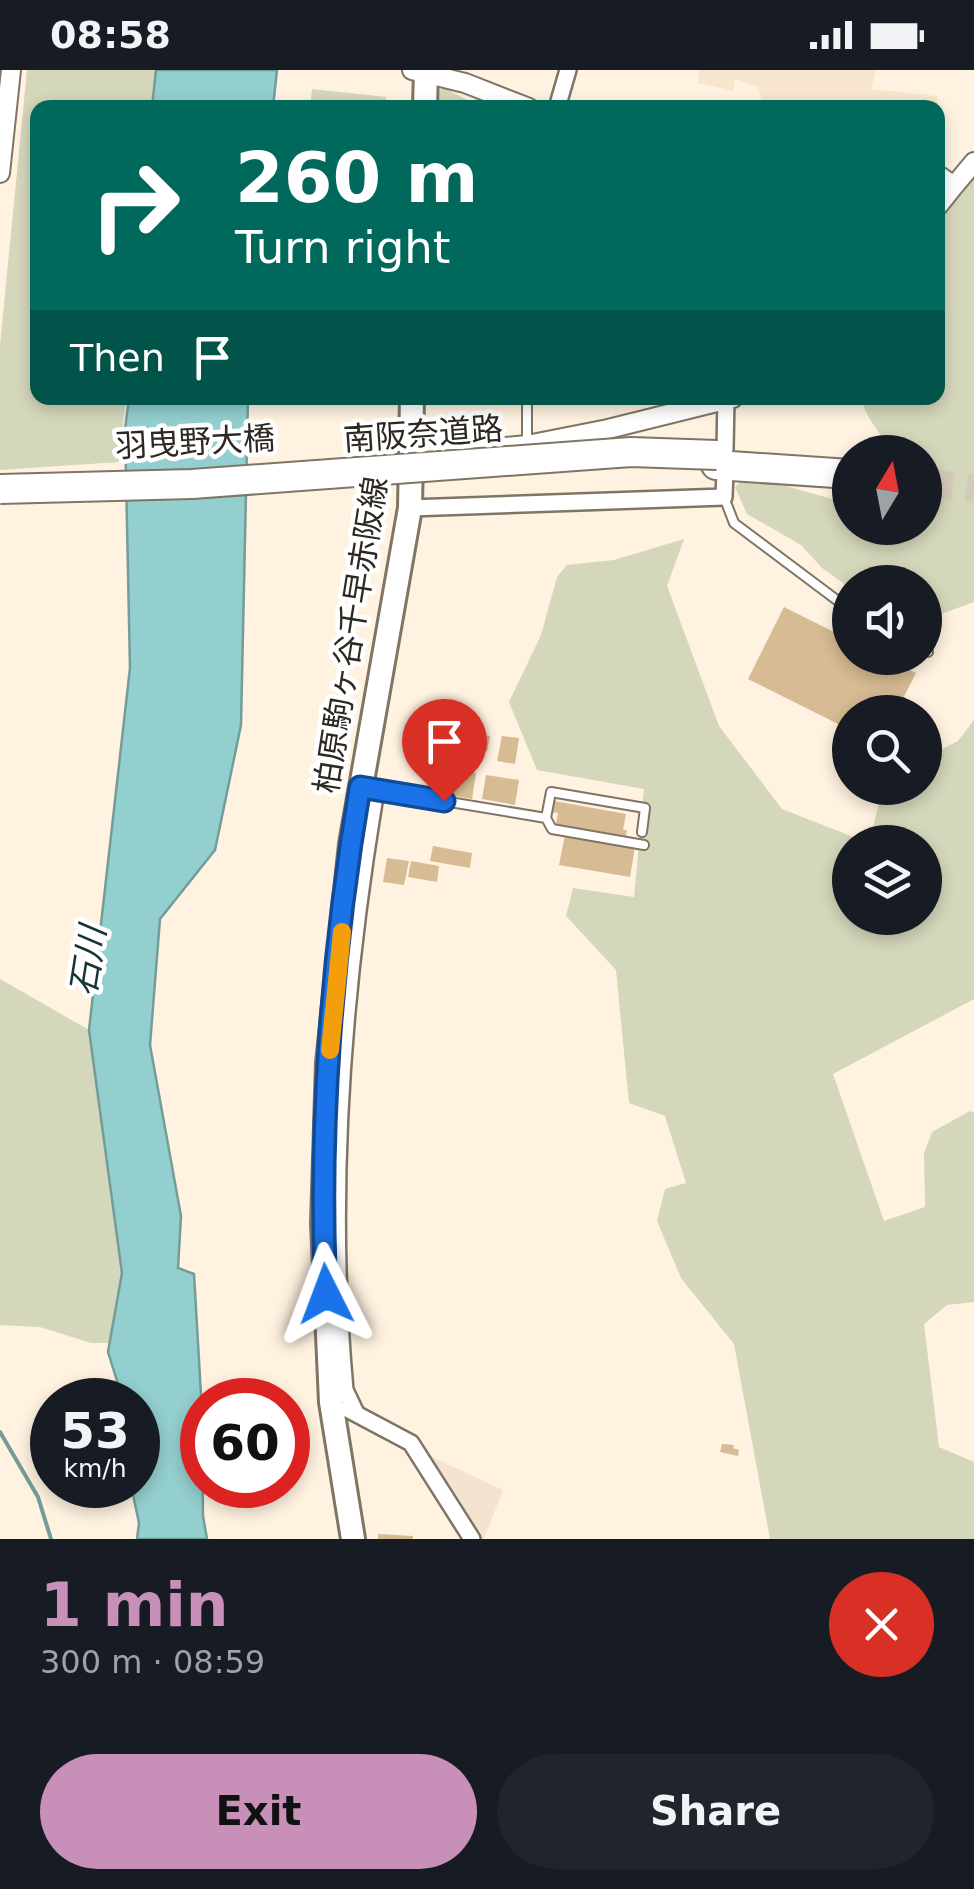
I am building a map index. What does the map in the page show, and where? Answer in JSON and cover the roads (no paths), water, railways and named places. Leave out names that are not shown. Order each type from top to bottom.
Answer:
[{"type":"highway","name":"南阪奈道路","points":[[0,488],[192,484],[631,452],[832,472]]},
{"type":"highway","name":"南阪奈道路","points":[[0,496],[63,499],[195,493],[721,460],[832,463]]},
{"type":"main road","points":[[421,71],[423,100]]},
{"type":"main road","name":"柏原駒ヶ谷千早赤阪線","points":[[352,1539],[331,1402],[322,1222],[328,1063],[359,793],[410,508],[402,457],[411,405]]},
{"type":"street","points":[[559,100],[568,70]]},
{"type":"street","points":[[421,71],[506,100]]},
{"type":"street","points":[[0,170],[7,73]]},
{"type":"street","points":[[945,197],[974,162]]},
{"type":"street","points":[[945,180],[954,186]]},
{"type":"street","name":"羽曳野大橋","points":[[0,475],[124,476],[309,467],[527,444],[698,405]]},
{"type":"street","points":[[410,508],[724,497],[721,460],[728,405]]},
{"type":"street","points":[[356,1413],[346,1390],[337,1229],[343,1073],[358,908],[374,802],[359,793]]},
{"type":"street","points":[[331,1402],[411,1443],[472,1539]]},
{"type":"lane","points":[[527,405],[527,444]]},
{"type":"lane","points":[[724,497],[734,522],[832,596]]},
{"type":"lane","points":[[642,832],[645,808],[551,792],[546,818],[552,829],[644,844]]},
{"type":"lane","points":[[359,793],[546,818]]},
{"type":"water","points":[[156,70],[277,70],[274,100],[153,100]]},
{"type":"water","points":[[128,405],[248,405],[241,725],[215,850],[160,919],[150,1045],[181,1216],[178,1268],[194,1274],[200,1378],[180,1378],[180,1508],[203,1508],[207,1539],[137,1539],[136,1508],[160,1508],[160,1378],[116,1378],[108,1352],[122,1273],[89,1030],[130,668],[125,429]]},
{"type":"waterway","points":[[0,1432],[38,1497],[51,1539]]},
{"type":"tunnel","points":[[942,484],[974,489]]},
{"type":"water label","name":"石川","points":[[88,961]]}]
